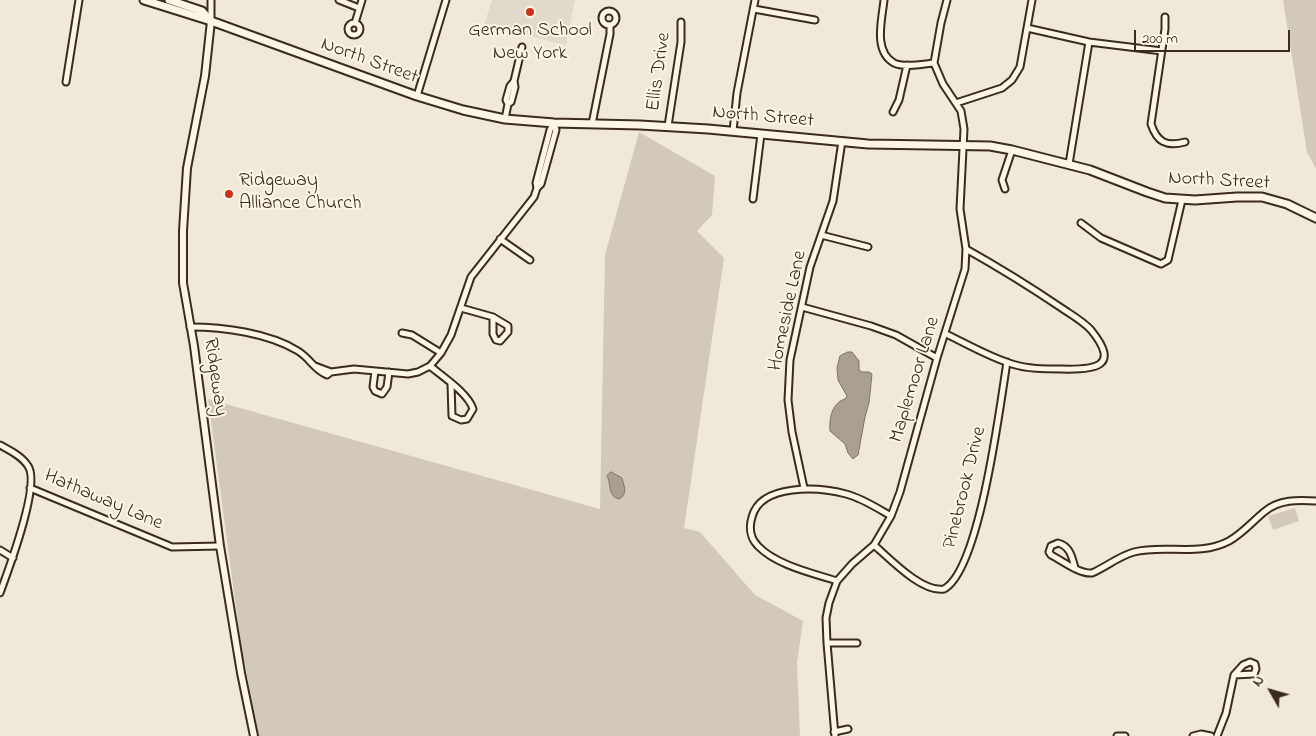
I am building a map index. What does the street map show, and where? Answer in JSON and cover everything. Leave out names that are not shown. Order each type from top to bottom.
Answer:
[{"type":"main road","name":"North Street","points":[[144,0],[211,21],[417,96],[463,110],[505,119],[554,123],[668,126],[868,144],[964,145],[1012,150],[1090,170],[1148,192],[1182,200],[1262,197],[1287,204],[1316,218]]},
{"type":"main road","name":"North Street","points":[[170,0],[202,11],[211,21]]},
{"type":"street","points":[[66,82],[79,0]]},
{"type":"street","points":[[211,21],[212,0]]},
{"type":"street","points":[[340,0],[359,8]]},
{"type":"street","points":[[356,23],[362,0]]},
{"type":"street","points":[[417,96],[446,0]]},
{"type":"street","points":[[733,131],[737,93],[755,0]]},
{"type":"street","points":[[884,0],[881,41],[883,52],[895,63],[907,65],[934,63],[947,0]]},
{"type":"street","points":[[956,103],[1002,88],[1012,80],[1020,67],[1032,0]]},
{"type":"street","points":[[754,9],[815,20]]},
{"type":"street","points":[[1165,18],[1151,124],[1154,135],[1163,142],[1174,145],[1185,142]]},
{"type":"street","name":"Ridgeway","points":[[211,21],[205,76],[187,168],[183,231],[184,283],[220,546],[241,673],[254,736]]},
{"type":"street","name":"Ellis Drive","points":[[668,126],[681,42],[681,22]]},
{"type":"street","points":[[592,124],[610,26]]},
{"type":"street","points":[[1027,28],[1089,42],[1162,51]]},
{"type":"street","points":[[1069,164],[1089,42]]},
{"type":"street","points":[[505,119],[508,104],[511,102],[515,87],[514,81],[522,48]]},
{"type":"street","name":"Maplemoor Lane","points":[[834,734],[826,618],[829,603],[837,581],[852,564],[874,545],[891,516],[900,492],[938,358],[963,280],[966,249],[960,209],[964,129],[961,111],[943,84],[934,63]]},
{"type":"street","points":[[893,112],[899,100],[907,65]]},
{"type":"street","points":[[190,327],[243,331],[286,345],[300,352],[314,366],[332,372],[354,369],[408,374],[418,372],[430,366],[441,353],[451,335],[471,276],[534,197],[537,188],[541,184],[556,130],[554,123]]},
{"type":"street","points":[[753,199],[760,134]]},
{"type":"street","name":"Homeside Lane","points":[[804,488],[792,432],[788,400],[790,360],[810,268],[833,201],[842,141]]},
{"type":"street","points":[[1005,189],[1002,180],[1012,150]]},
{"type":"street","points":[[1081,223],[1101,238],[1161,264],[1168,260],[1182,200]]},
{"type":"street","points":[[821,235],[868,247]]},
{"type":"street","points":[[500,238],[530,260]]},
{"type":"street","points":[[946,334],[1006,362],[1031,369],[1082,370],[1096,367],[1101,363],[1104,355],[1099,343],[1087,326],[1022,281],[966,249]]},
{"type":"street","points":[[802,307],[896,335],[938,358]]},
{"type":"street","points":[[461,308],[493,317],[508,326],[508,332],[500,341],[496,340],[493,334],[493,317]]},
{"type":"street","points":[[402,333],[412,335],[441,353]]},
{"type":"street","name":"Pinebrook Drive","points":[[874,545],[906,573],[933,589],[944,589],[953,580],[967,555],[976,527],[988,476],[1006,362]]},
{"type":"street","points":[[430,366],[452,384],[471,402],[473,409],[467,419],[461,420],[452,416],[450,398],[452,384]]},
{"type":"street","points":[[375,371],[373,387],[375,391],[382,394],[387,387],[389,372]]},
{"type":"street","name":"Hathaway Lane","points":[[0,445],[16,454],[28,465],[31,472],[30,488],[172,547],[220,546]]},
{"type":"street","points":[[0,594],[13,558],[30,488]]},
{"type":"street","points":[[837,581],[798,569],[768,554],[756,544],[751,533],[752,516],[757,506],[765,498],[804,488],[846,494],[863,500],[891,516]]},
{"type":"street","points":[[1075,568],[1067,548],[1060,543],[1054,544],[1049,549],[1051,555],[1075,568],[1092,573],[1133,552],[1184,550],[1216,546],[1228,541],[1250,526],[1265,511],[1274,506],[1284,502],[1316,500]]},
{"type":"street","points":[[0,550],[13,558]]},
{"type":"street","points":[[827,643],[857,643]]},
{"type":"street","points":[[1217,736],[1226,713],[1234,675]]},
{"type":"street","points":[[834,734],[848,729]]},
{"type":"street","points":[[1193,736],[1201,734],[1211,736]]},
{"type":"street","points":[[1117,736],[1125,736]]},
{"type":"shaded area","name":"German School New York","points":[[492,0],[575,0],[566,45],[484,25]]},
{"type":"shaded area","points":[[1283,0],[1316,0],[1316,169],[1307,152]]},
{"type":"shaded area","points":[[639,132],[715,176],[712,215],[697,231],[724,258],[684,528],[700,532],[755,595],[803,621],[797,662],[800,736],[259,736],[241,645],[208,399],[600,509],[605,255]]},
{"type":"shaded area","points":[[852,352],[859,361],[859,370],[872,374],[869,403],[858,455],[853,459],[848,453],[845,444],[830,431],[830,421],[834,407],[847,396],[838,380],[837,368],[840,356]]},
{"type":"shaded area","points":[[611,472],[622,478],[624,495],[619,499],[611,493],[607,476]]},
{"type":"shaded area","points":[[1295,508],[1299,521],[1273,530],[1268,516]]},
{"type":"place","name":"German School New York","points":[[530,12]]},
{"type":"place","name":"Ridgeway Alliance Church","points":[[229,194]]}]
